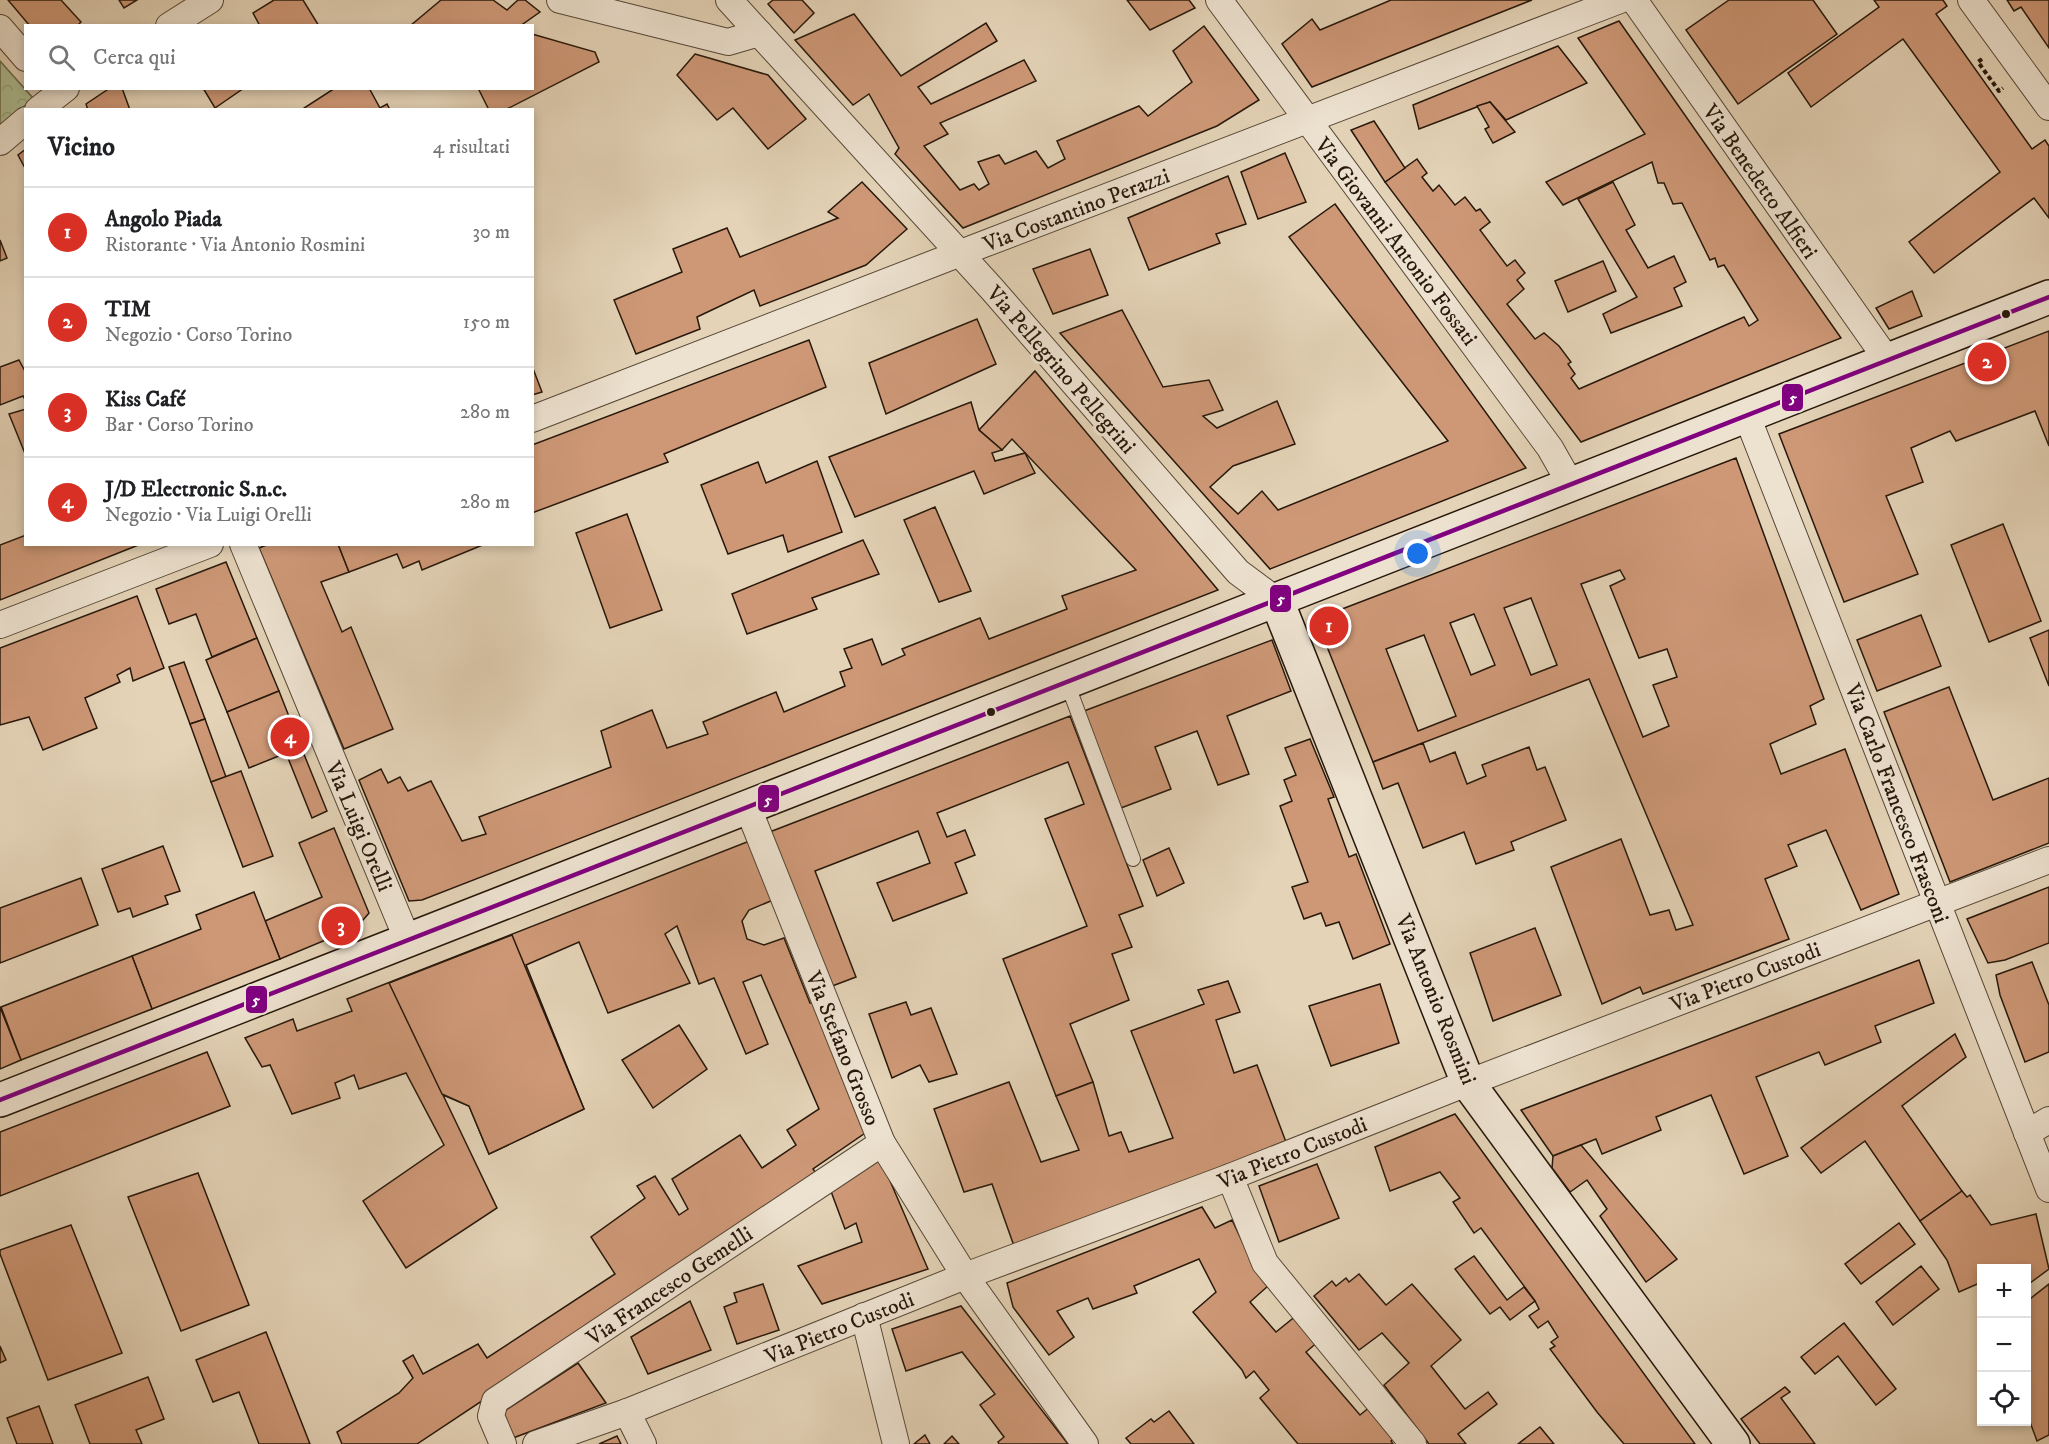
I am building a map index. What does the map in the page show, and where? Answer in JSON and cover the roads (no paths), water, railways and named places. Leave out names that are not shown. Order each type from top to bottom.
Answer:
[{"type":"main road","points":[[0,1100],[2049,297]]},
{"type":"main road","name":"Via Antonio Rosmini","points":[[1277,601],[1468,1083],[1733,1444]]},
{"type":"street","points":[[172,24],[210,0]]},
{"type":"street","points":[[560,0],[728,42],[759,33]]},
{"type":"street","name":"Via Pellegrino Pellegrini","points":[[729,0],[960,253],[1238,572],[1277,601]]},
{"type":"street","name":"Via Giovanni Antonio Fossati","points":[[1219,0],[1550,448],[1571,485]]},
{"type":"street","name":"Via Costantino Perazzi","points":[[534,419],[1620,0]]},
{"type":"street","name":"Via Benedetto Alfieri","points":[[1634,0],[1888,361]]},
{"type":"street","points":[[1971,0],[2049,107]]},
{"type":"street","points":[[0,28],[24,56]]},
{"type":"street","points":[[0,142],[24,122]]},
{"type":"street","name":"Via Carlo Francesco Frasconi","points":[[1747,416],[2049,1189]]},
{"type":"street","points":[[0,625],[205,546]]},
{"type":"street","name":"Via Luigi Orelli","points":[[244,546],[408,941]]},
{"type":"street","name":"Via Stefano Grosso","points":[[748,808],[882,1143],[965,1276],[1085,1444]]},
{"type":"street","name":"Via Pietro Custodi","points":[[536,1444],[627,1412],[965,1276],[1230,1178],[1468,1083],[2049,860]]},
{"type":"street","points":[[2027,1133],[2049,1120]]},
{"type":"street","name":"Via Francesco Gemelli","points":[[504,1444],[491,1416],[495,1401],[882,1143]]},
{"type":"street","points":[[1230,1178],[1265,1263],[1413,1444]]},
{"type":"street","points":[[864,1316],[896,1444]]},
{"type":"street","points":[[627,1412],[643,1444]]},
{"type":"lane","points":[[1066,683],[1133,859]]},
{"type":"place","name":"TIM","points":[[1987,362]]},
{"type":"place","name":"Angolo Piada","points":[[1329,626]]},
{"type":"place","name":"J/D Electronic S.n.c.","points":[[290,737]]},
{"type":"place","name":"Kiss Café","points":[[341,926]]}]
